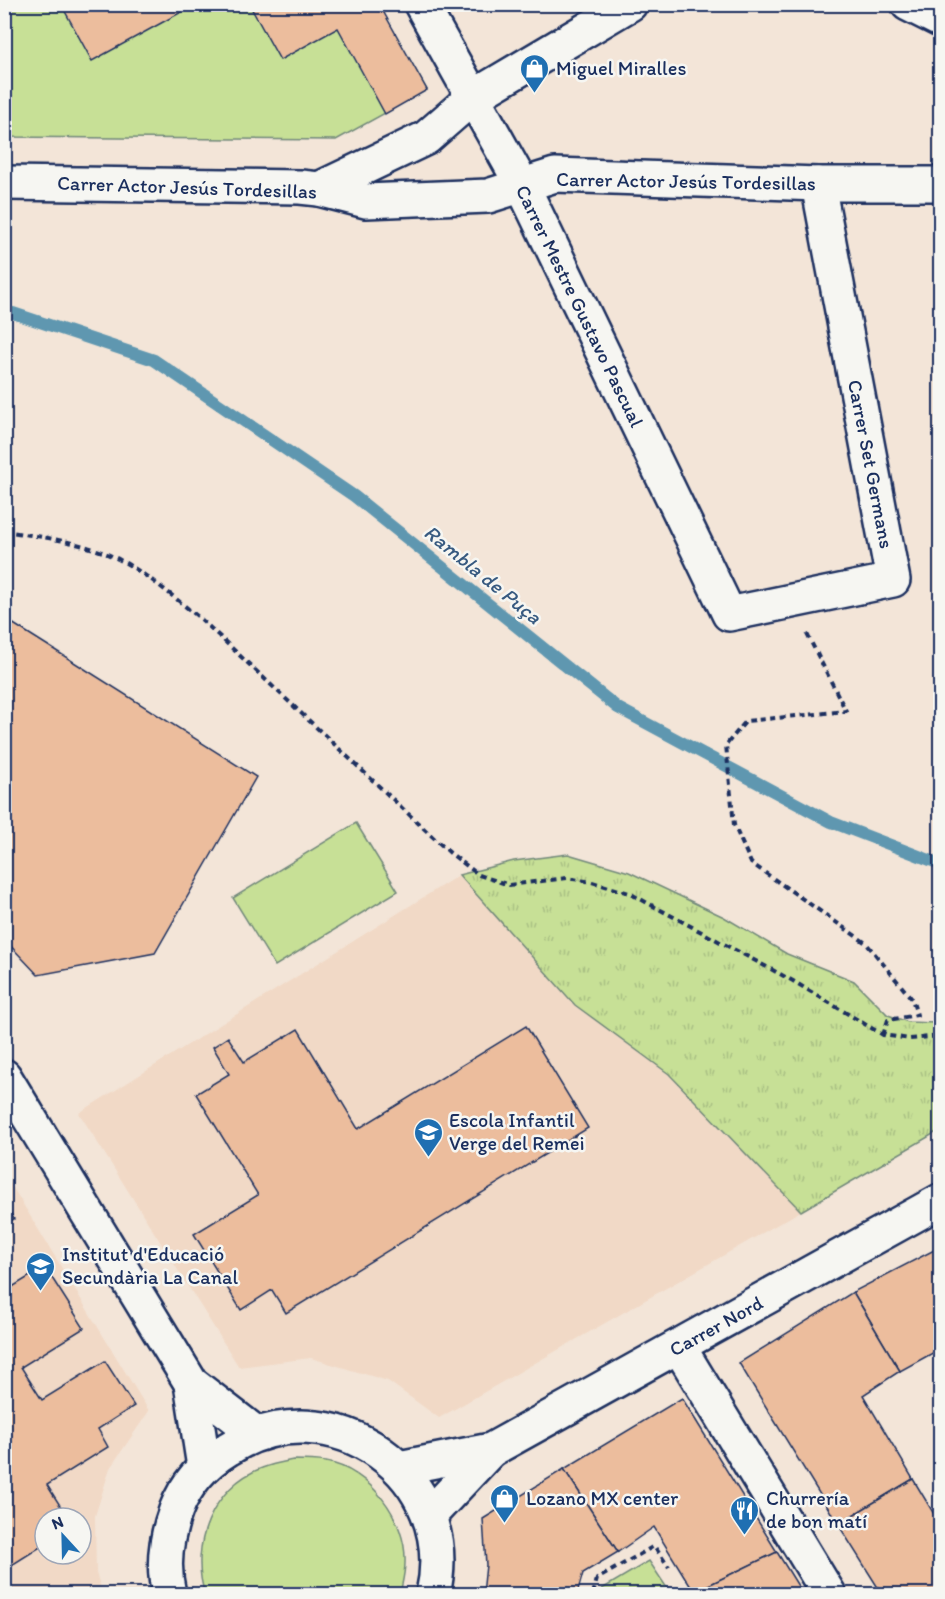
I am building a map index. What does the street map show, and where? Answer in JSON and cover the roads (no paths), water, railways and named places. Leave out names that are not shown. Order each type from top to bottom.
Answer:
[{"type":"street","name":"Carrer Mestre Gustavo Pascual","points":[[421,4],[522,185],[729,614]]},
{"type":"street","points":[[319,189],[426,138],[473,97],[630,4]]},
{"type":"street","points":[[908,4],[940,20]]},
{"type":"street","name":"Carrer Actor Jesús Tordesillas","points":[[4,183],[319,189],[366,201],[488,196],[555,175],[818,184],[940,184]]},
{"type":"street","name":"Carrer Set Germans","points":[[729,614],[893,580],[818,184]]},
{"type":"street","points":[[4,1076],[191,1383],[257,1434]]},
{"type":"street","name":"Carrer Nord","points":[[399,1468],[491,1450],[940,1201]]},
{"type":"street","points":[[679,1347],[829,1594]]},
{"type":"street","points":[[191,1383],[204,1467]]},
{"type":"street","points":[[168,1593],[166,1546],[171,1524],[190,1484],[204,1467],[238,1443],[257,1434],[300,1427],[322,1428],[364,1442],[399,1468],[422,1499],[429,1516],[437,1554],[433,1594]]},
{"type":"street","name":"Carrer Nord","points":[[429,1516],[491,1450]]},
{"type":"waterway","name":"Rambla de Puça","points":[[4,313],[13,313],[154,360],[354,496],[618,708],[831,822],[940,864]]},
{"type":"place","name":"Miguel Miralles","points":[[535,94]]},
{"type":"place","name":"Escola Infantil Verge del Remei","points":[[428,1158]]},
{"type":"place","name":"Institut d'Educació Secundària La Canal","points":[[41,1292]]},
{"type":"place","name":"Lozano MX center","points":[[505,1524]]},
{"type":"place","name":"Churrería de bon matí","points":[[745,1536]]}]
